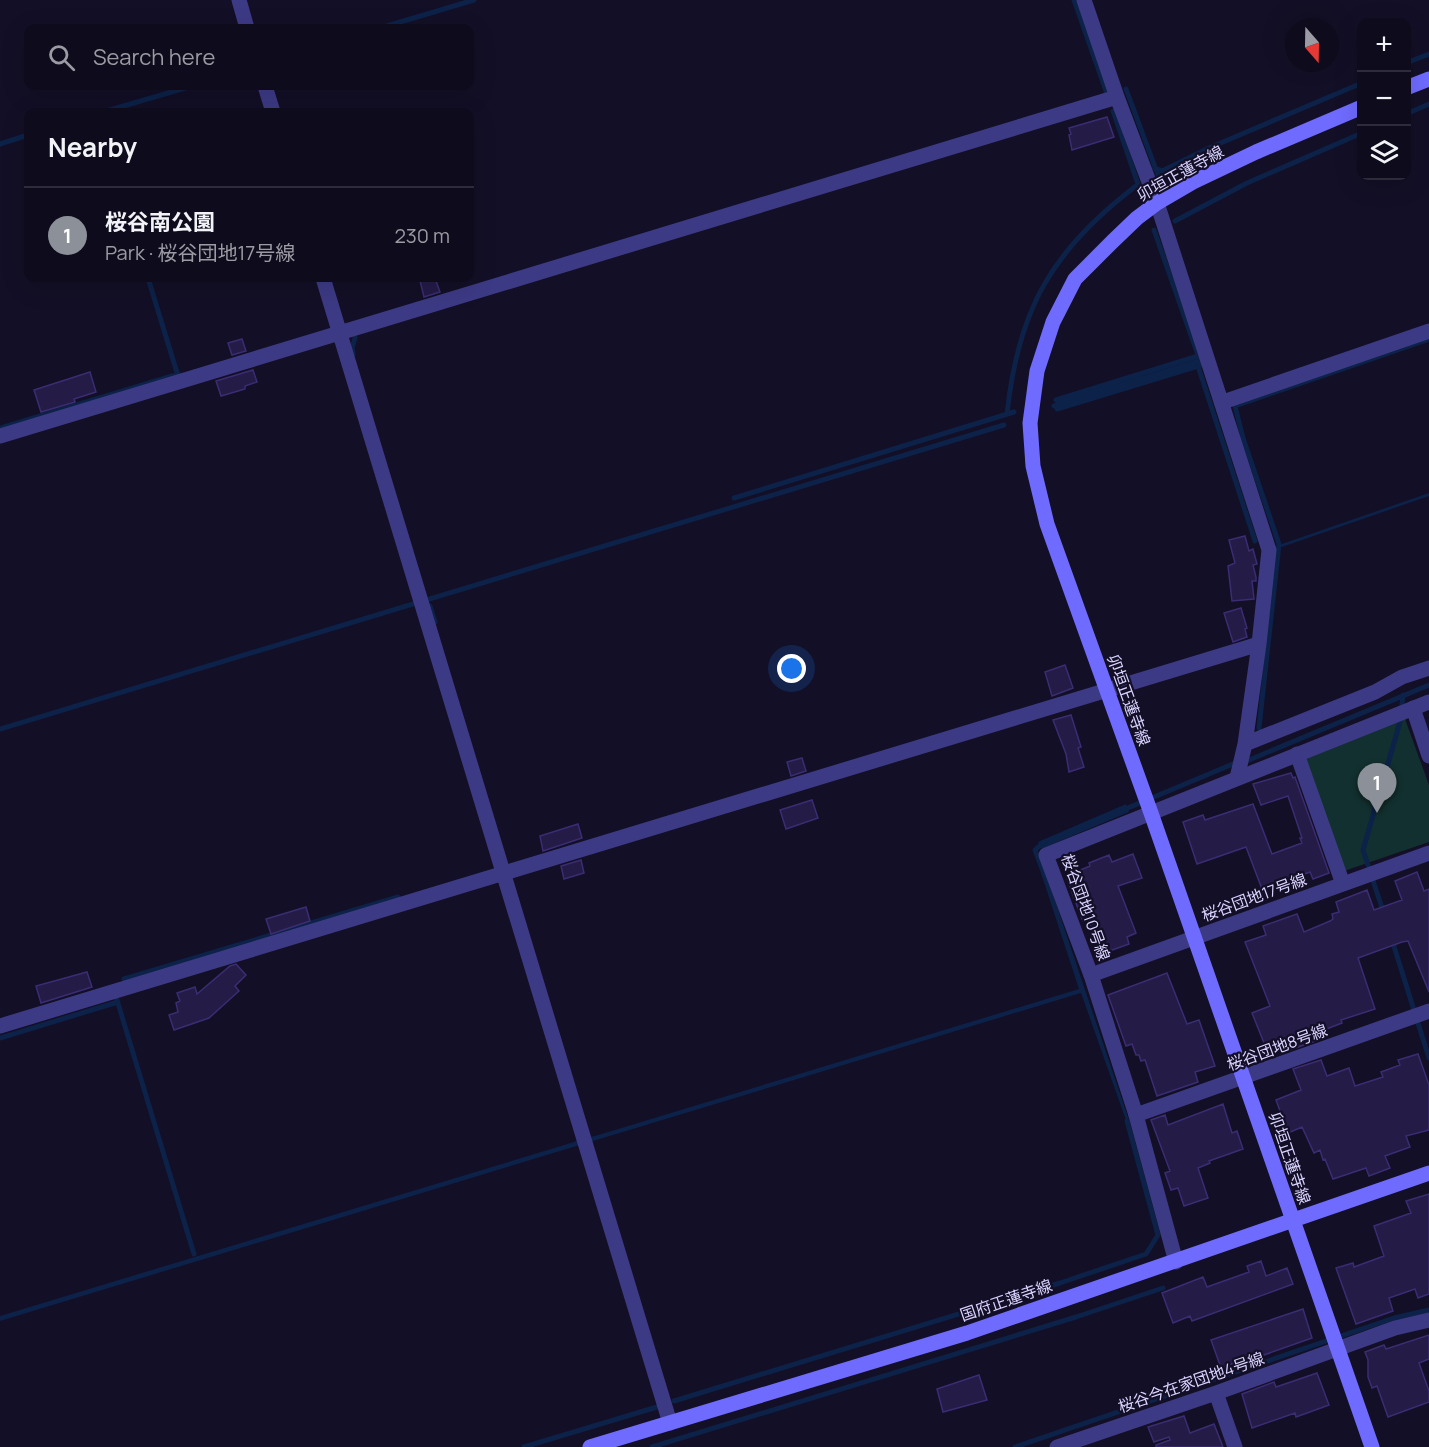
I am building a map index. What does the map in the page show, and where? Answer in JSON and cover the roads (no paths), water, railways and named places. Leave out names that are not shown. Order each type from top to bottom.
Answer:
[{"type":"main road","points":[[1411,86],[1429,79]]},
{"type":"main road","name":"卯垣正蓮寺線","points":[[1357,109],[1256,152],[1193,182],[1157,203],[1137,218],[1075,279],[1053,322],[1037,371],[1030,423],[1033,466],[1047,524],[1151,813],[1372,1447]]},
{"type":"main road","name":"国府正蓮寺線","points":[[590,1447],[967,1333],[1429,1173]]},
{"type":"street","points":[[238,0],[246,24]]},
{"type":"street","points":[[1084,0],[1117,98],[1157,203],[1269,550],[1245,744],[1237,778]]},
{"type":"street","points":[[266,90],[272,108]]},
{"type":"street","points":[[0,436],[1117,98]]},
{"type":"street","points":[[324,282],[670,1423]]},
{"type":"street","points":[[1223,402],[1429,331]]},
{"type":"street","points":[[0,1026],[1259,644]]},
{"type":"street","points":[[1245,744],[1375,692],[1402,677],[1429,668]]},
{"type":"street","name":"桜谷団地10号線","points":[[1176,1262],[1136,1115],[1091,975],[1046,855],[1429,702]]},
{"type":"street","points":[[1413,708],[1429,756]]},
{"type":"street","points":[[1297,754],[1343,884]]},
{"type":"street","name":"桜谷団地17号線","points":[[1091,975],[1429,853]]},
{"type":"street","name":"桜谷団地8号線","points":[[1136,1115],[1429,1011]]},
{"type":"street","name":"桜谷今在家団地4号線","points":[[1057,1447],[1216,1393],[1395,1328],[1429,1320]]},
{"type":"street","points":[[1216,1393],[1235,1447]]},
{"type":"water","points":[[1429,493],[1429,496],[1279,548],[1279,545]]},
{"type":"water","points":[[1126,804],[1129,812],[1041,849],[1038,842]]},
{"type":"water","points":[[1045,871],[1130,1123],[1128,1126],[1081,993],[0,1321],[0,1316],[1079,989],[1041,873]]},
{"type":"waterway","points":[[393,24],[474,0]]},
{"type":"waterway","points":[[1074,0],[1107,94],[1103,96]]},
{"type":"waterway","points":[[1411,61],[1429,54]]},
{"type":"waterway","points":[[1155,168],[1162,171],[1209,148],[1357,85]]},
{"type":"waterway","points":[[1126,89],[1158,175]]},
{"type":"waterway","points":[[117,108],[178,90]]},
{"type":"waterway","points":[[1411,112],[1429,104]]},
{"type":"waterway","points":[[1113,111],[1140,190]]},
{"type":"waterway","points":[[1175,221],[1247,183],[1357,135]]},
{"type":"waterway","points":[[0,144],[24,136]]},
{"type":"waterway","points":[[1007,414],[1020,343],[1044,285],[1061,259],[1082,234],[1136,186]]},
{"type":"waterway","points":[[1154,230],[1200,361],[1199,369],[1255,541]]},
{"type":"waterway","points":[[149,282],[178,376]]},
{"type":"waterway","points":[[353,354],[355,338]]},
{"type":"waterway","points":[[1259,728],[1279,544],[1243,438],[1235,406],[1429,339]]},
{"type":"waterway","points":[[1056,400],[1198,356]]},
{"type":"waterway","points":[[1054,406],[1200,361]]},
{"type":"waterway","points":[[1057,409],[1195,367]]},
{"type":"waterway","points":[[0,428],[180,375]]},
{"type":"waterway","points":[[734,498],[1014,412]]},
{"type":"waterway","points":[[0,729],[1004,425]]},
{"type":"waterway","points":[[430,606],[435,622]]},
{"type":"waterway","points":[[1123,810],[1429,685]]},
{"type":"waterway","points":[[1384,914],[1363,850],[1400,722],[1403,695]]},
{"type":"waterway","points":[[1044,842],[1035,850],[1045,877]]},
{"type":"waterway","points":[[124,979],[398,897]]},
{"type":"waterway","points":[[1392,940],[1429,1058]]},
{"type":"waterway","points":[[117,1000],[194,1254]]},
{"type":"waterway","points":[[0,1038],[118,1002]]},
{"type":"waterway","points":[[674,1401],[1060,1283],[1146,1254],[1158,1235],[1127,1121]]},
{"type":"waterway","points":[[652,1447],[1076,1317],[1163,1288]]},
{"type":"waterway","points":[[1015,1447],[1394,1318],[1429,1310]]},
{"type":"waterway","points":[[524,1447],[657,1407]]},
{"type":"place","name":"桜谷南公園","points":[[1377,813]]}]
